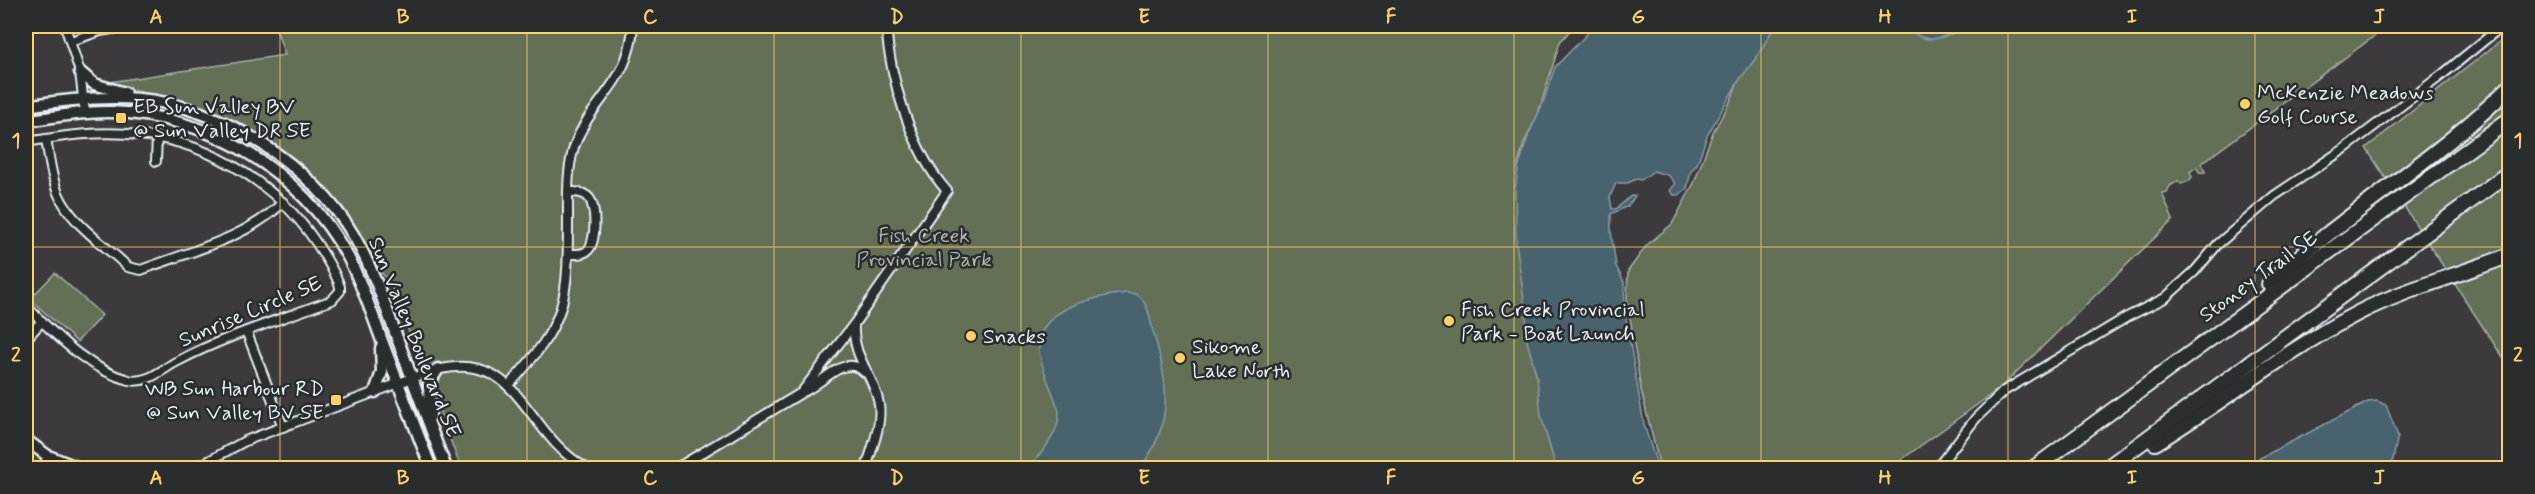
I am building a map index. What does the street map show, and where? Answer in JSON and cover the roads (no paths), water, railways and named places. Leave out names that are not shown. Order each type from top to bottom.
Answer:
[{"type":"highway","points":[[2219,330],[2276,278],[2365,204],[2466,127],[2510,87]]},
{"type":"highway","name":"Stoney Trail SE","points":[[2034,468],[2219,330],[2510,119]]},
{"type":"highway","points":[[2108,468],[2510,172]]},
{"type":"highway","points":[[2448,218],[2510,180]]},
{"type":"highway","points":[[2112,468],[2196,417],[2331,328],[2392,298],[2510,255]]},
{"type":"main road","points":[[80,72],[100,87],[140,99]]},
{"type":"main road","name":"Sun Valley Boulevard SE","points":[[26,106],[83,98],[140,99],[185,108],[233,127],[278,155],[320,192],[344,220],[368,264],[446,468]]},
{"type":"main road","name":"Sun Valley Boulevard SE","points":[[26,121],[85,113],[124,112],[168,119],[217,137],[266,164],[306,199],[330,228],[354,270],[431,468]]},
{"type":"main road","points":[[375,392],[382,372],[379,333]]},
{"type":"main road","points":[[431,429],[429,387],[438,369]]},
{"type":"main road","points":[[26,440],[48,456],[79,468]]},
{"type":"street","points":[[65,26],[80,72],[85,113]]},
{"type":"street","points":[[71,41],[100,31],[130,26]]},
{"type":"street","points":[[508,386],[534,358],[554,328],[566,293],[570,165],[577,140],[588,117],[622,70],[630,50],[633,26]]},
{"type":"street","points":[[801,393],[854,324],[946,191],[932,171],[905,117],[886,26]]},
{"type":"street","points":[[1937,468],[1976,418],[2004,392],[2127,317],[2165,298],[2195,271],[2218,244],[2274,196],[2344,149],[2502,26]]},
{"type":"street","name":"Sunrise Circle SE","points":[[26,142],[110,133],[157,137],[189,146],[219,159],[259,183],[283,202],[319,247],[338,282],[340,291],[332,300],[195,353],[144,380],[130,380],[101,370],[26,306]]},
{"type":"street","points":[[156,161],[157,137]]},
{"type":"street","points":[[46,139],[55,184],[64,205],[74,218],[134,270],[141,270],[250,228],[271,214],[283,202]]},
{"type":"street","points":[[568,192],[581,193],[591,200],[594,238],[592,246],[586,252],[568,254]]},
{"type":"street","points":[[26,339],[42,321]]},
{"type":"street","points":[[854,324],[855,349],[878,402],[879,411],[879,422],[866,468]]},
{"type":"street","points":[[247,333],[283,427]]},
{"type":"street","points":[[196,468],[228,449],[283,427],[412,378],[458,365],[477,368],[494,375],[508,386],[559,448],[586,468]]},
{"type":"street","points":[[677,468],[819,384],[843,366],[857,366],[867,375]]},
{"type":"street","points":[[43,468],[48,456]]},
{"type":"water","points":[[1591,26],[1775,26],[1738,82],[1707,136],[1697,164],[1691,171],[1687,188],[1679,195],[1674,195],[1670,191],[1675,184],[1670,177],[1654,171],[1641,180],[1616,183],[1610,197],[1612,209],[1616,209],[1631,196],[1635,196],[1628,206],[1611,214],[1611,231],[1616,266],[1624,282],[1625,313],[1644,425],[1658,468],[1556,468],[1541,416],[1537,378],[1527,341],[1526,314],[1516,242],[1515,191],[1518,168],[1555,67],[1587,34]]},
{"type":"water","points":[[1908,26],[1970,26],[1945,36],[1929,39],[1914,33]]},
{"type":"water","points":[[1126,293],[1136,294],[1146,306],[1165,384],[1163,418],[1159,435],[1151,451],[1140,468],[1023,468],[1048,444],[1058,420],[1059,412],[1039,349],[1041,335],[1047,323],[1057,314],[1084,301]]},
{"type":"water","points":[[2377,401],[2386,405],[2398,436],[2391,468],[2252,468],[2258,459],[2368,402]]},
{"type":"place","name":"McKenzie Meadows Golf Course","points":[[2245,104]]},
{"type":"place","name":"EB Sun Valley BV @ Sun Valley DR SE","points":[[121,118]]},
{"type":"place","name":"Fish Creek Provincial Park - Boat Launch","points":[[1449,321]]},
{"type":"place","name":"Snacks","points":[[971,336]]},
{"type":"place","name":"Sikome Lake North","points":[[1180,358]]},
{"type":"place","name":"WB Sun Harbour RD @ Sun Valley BV SE","points":[[336,400]]},
{"type":"park label","name":"Fish Creek Provincial Park","points":[[924,247]]}]
